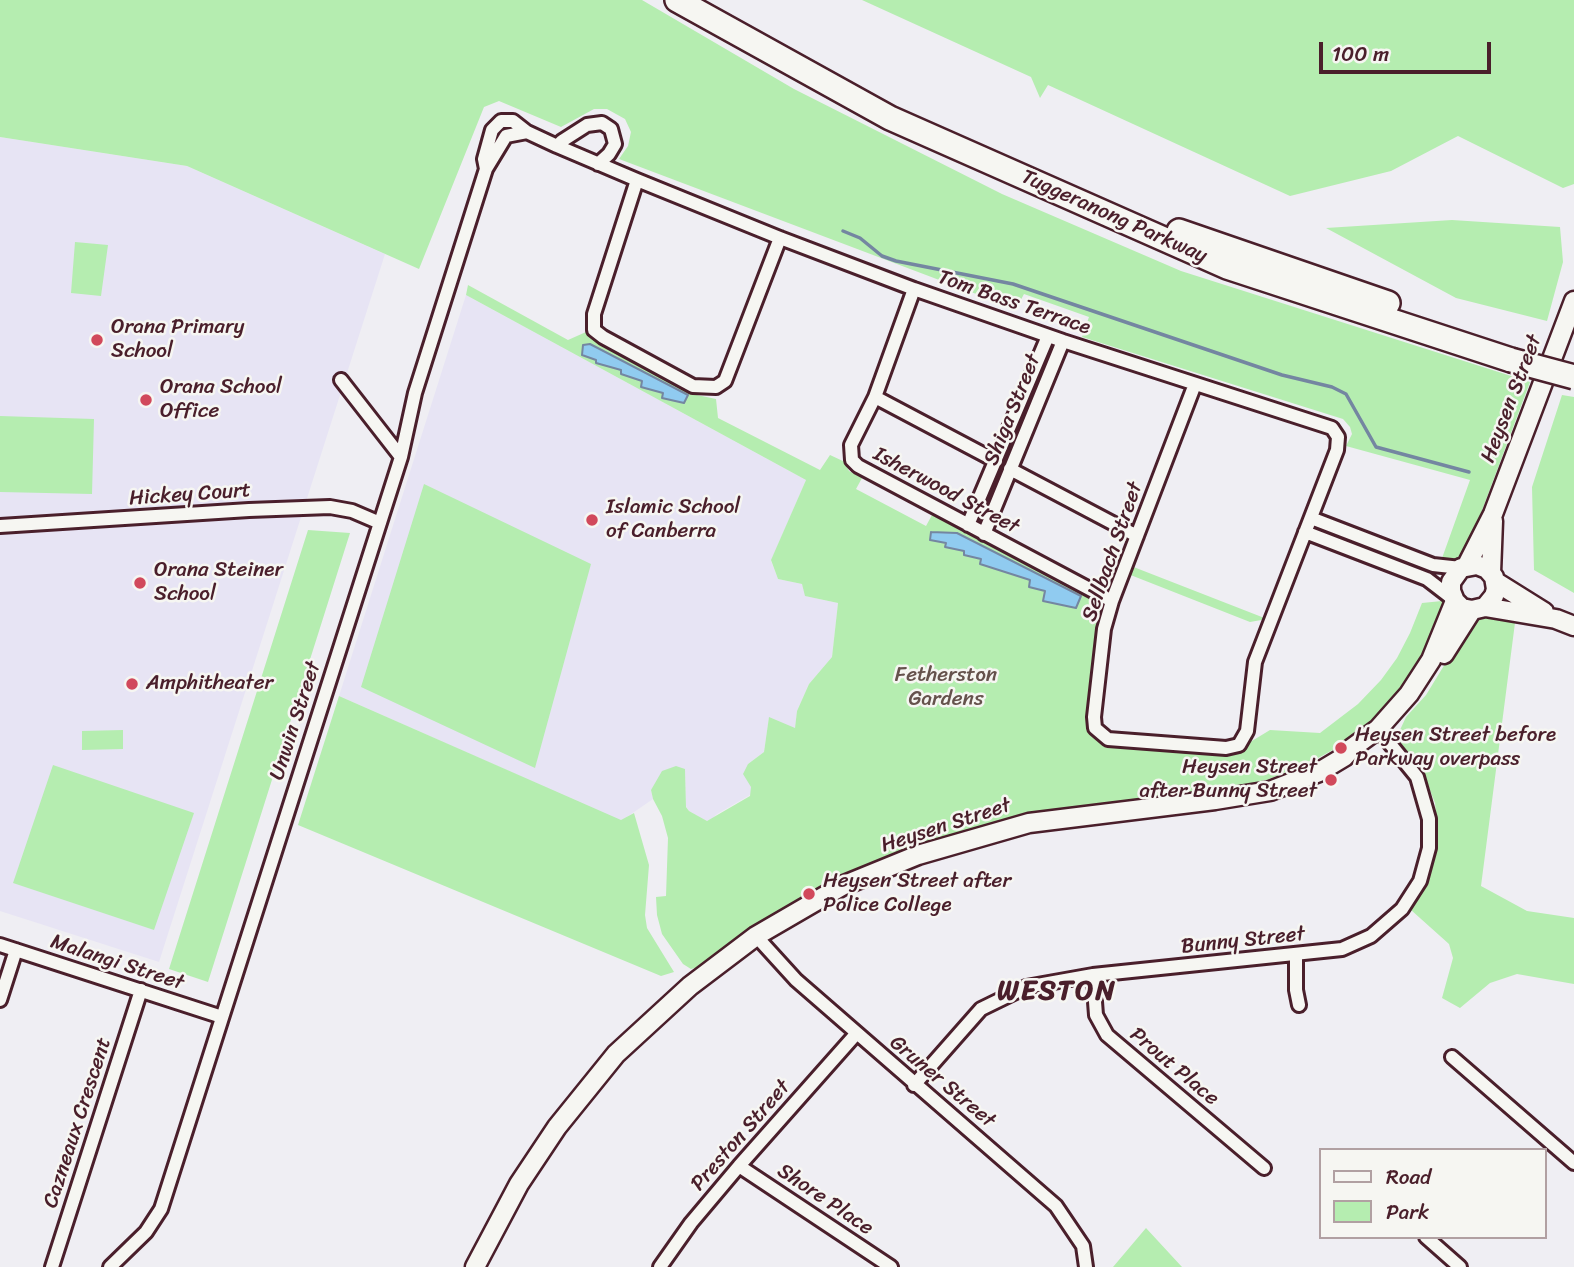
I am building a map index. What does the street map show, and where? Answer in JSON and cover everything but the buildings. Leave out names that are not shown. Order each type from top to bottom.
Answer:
[{"type":"highway","name":"Tuggeranong Parkway","points":[[677,0],[890,118],[1227,267],[1513,353],[1574,362]]},
{"type":"highway","name":"Tuggeranong Parkway","points":[[709,0],[892,102],[1178,231],[1574,377]]},
{"type":"main road","name":"Heysen Street","points":[[1382,734],[1431,660],[1454,600],[1451,582],[1464,566],[1493,513],[1574,301]]},
{"type":"main road","name":"Heysen Street","points":[[475,1267],[519,1184],[557,1127],[616,1054],[690,986],[756,936],[842,886],[918,855],[1030,822],[1215,800],[1270,790],[1319,772],[1344,757],[1357,756],[1382,734],[1428,682],[1451,639],[1494,596],[1493,513]]},
{"type":"main road","points":[[1464,566],[1477,565],[1556,619],[1574,626]]},
{"type":"main road","points":[[1454,600],[1462,608],[1556,619]]},
{"type":"street","name":"Unwin Street","points":[[110,1267],[146,1231],[161,1209],[401,457],[415,393],[486,169],[483,165],[489,139],[501,121],[513,121],[527,132]]},
{"type":"street","points":[[557,146],[587,125],[602,123],[611,130],[615,144],[598,164]]},
{"type":"street","name":"Tom Bass Terrace","points":[[527,132],[637,180],[914,289],[1063,341],[1310,419],[1335,430],[1338,437],[1337,450],[1311,518]]},
{"type":"street","points":[[637,180],[594,314],[594,330],[693,386],[716,387],[725,381],[780,238]]},
{"type":"street","name":"Isherwood Street","points":[[914,289],[875,397],[851,445],[852,460],[858,466],[1112,601]]},
{"type":"street","name":"Shiga Street","points":[[968,525],[1048,336]]},
{"type":"street","name":"Shiga Street","points":[[984,534],[1063,341]]},
{"type":"street","points":[[341,380],[401,457]]},
{"type":"street","name":"Sellbach Street","points":[[1195,384],[1112,601],[1104,629],[1095,728],[1108,739],[1226,748],[1239,746],[1247,731],[1255,662],[1311,518]]},
{"type":"street","points":[[875,397],[996,461]]},
{"type":"street","points":[[1010,469],[1137,536]]},
{"type":"street","name":"Hickey Court","points":[[0,526],[330,507],[352,511],[380,523]]},
{"type":"street","points":[[1311,518],[1433,565],[1464,566]]},
{"type":"street","points":[[1305,532],[1427,579],[1454,600]]},
{"type":"street","name":"Bunny Street","points":[[914,1085],[981,1009],[1026,987],[1093,975],[1342,949],[1371,936],[1402,909],[1420,881],[1429,848],[1429,819],[1417,776],[1382,734]]},
{"type":"street","name":"Gruner Street","points":[[756,936],[796,981],[1056,1206],[1083,1246],[1086,1267]]},
{"type":"street","name":"Malangi Street","points":[[0,945],[222,1017]]},
{"type":"street","points":[[0,1000],[16,950]]},
{"type":"street","points":[[1296,955],[1298,1005]]},
{"type":"street","name":"Prout Place","points":[[1093,975],[1096,1015],[1107,1035],[1264,1168]]},
{"type":"street","name":"Cazneaux Crescent","points":[[52,1267],[141,990]]},
{"type":"street","name":"Preston Street","points":[[660,1267],[691,1223],[856,1034]]},
{"type":"street","points":[[1452,1057],[1574,1163]]},
{"type":"street","name":"Shore Place","points":[[739,1166],[891,1267]]},
{"type":"street","points":[[1428,1239],[1460,1267]]},
{"type":"shaded area","name":"Orana Steiner School","points":[[0,137],[187,166],[385,254],[159,962],[0,911]]},
{"type":"shaded area","name":"Islamic School of Canberra","points":[[466,295],[806,480],[771,561],[778,579],[802,584],[806,596],[838,603],[832,657],[809,684],[797,711],[795,729],[769,718],[764,752],[748,764],[752,792],[750,795],[711,820],[706,821],[689,811],[686,806],[685,769],[651,790],[653,799],[621,821],[339,696]]},
{"type":"green space","points":[[0,0],[642,0],[794,89],[1002,194],[1181,271],[1530,382],[1468,548],[1454,561],[1441,561],[1470,480],[1346,446],[1352,434],[1343,419],[1082,337],[1089,317],[1024,294],[1016,309],[619,159],[628,146],[631,132],[625,119],[607,109],[594,109],[561,127],[499,101],[484,107],[419,269],[187,166],[0,137]]},
{"type":"green space","points":[[862,0],[1574,0],[1574,184],[1563,188],[1458,136],[1391,171],[1290,196],[1048,85],[1040,98],[1031,77]]},
{"type":"green space","points":[[1452,220],[1560,227],[1563,262],[1547,321],[1456,298],[1326,228]]},
{"type":"green space","points":[[75,242],[108,245],[101,296],[71,293]]},
{"type":"green space","name":"Fetherston Gardens","points":[[468,285],[568,340],[586,332],[697,395],[716,399],[718,418],[820,470],[830,455],[845,462],[849,471],[862,478],[856,489],[926,526],[932,515],[1095,600],[1101,612],[1101,629],[1091,729],[1096,739],[1110,745],[1242,747],[1270,730],[1320,733],[1358,704],[1381,680],[1397,658],[1422,603],[1442,601],[1442,613],[1432,640],[1415,671],[1387,707],[1349,741],[1311,762],[1259,783],[1055,810],[919,845],[852,873],[793,903],[698,967],[691,969],[683,964],[662,934],[657,915],[656,897],[666,896],[668,838],[651,790],[662,771],[676,766],[685,769],[686,807],[707,821],[750,796],[751,787],[743,774],[748,764],[764,752],[769,717],[795,728],[797,711],[809,684],[832,657],[838,603],[805,596],[802,584],[778,579],[771,560],[806,480],[466,295]]},
{"type":"green space","points":[[1562,395],[1574,397],[1574,593],[1534,570],[1532,487]]},
{"type":"green space","points":[[0,416],[94,419],[92,494],[0,492]]},
{"type":"green space","points":[[424,484],[591,564],[535,768],[361,687]]},
{"type":"green space","points":[[308,530],[350,533],[208,982],[169,969]]},
{"type":"green space","points":[[1131,566],[1267,619],[1250,622],[1128,574]]},
{"type":"green space","points":[[1470,613],[1516,615],[1481,886],[1527,911],[1574,918],[1574,984],[1517,974],[1490,983],[1460,1008],[1442,998],[1453,958],[1449,944],[1411,910],[1434,860],[1438,835],[1435,803],[1426,780],[1399,740],[1406,717],[1426,695],[1448,659]]},
{"type":"green space","points":[[339,696],[621,820],[634,813],[649,865],[645,915],[647,928],[674,972],[661,976],[298,825]]},
{"type":"green space","points":[[123,730],[123,749],[82,750],[82,731]]},
{"type":"green space","points":[[53,765],[194,813],[154,930],[13,883]]},
{"type":"green space","points":[[1146,1228],[1182,1267],[1113,1267]]},
{"type":"water","points":[[590,344],[688,395],[684,403],[662,398],[663,393],[641,387],[642,381],[582,355],[583,345]]},
{"type":"water","points":[[931,532],[957,533],[1081,596],[1076,608],[1043,601],[1045,591],[1029,587],[1030,580],[980,564],[981,559],[964,555],[964,551],[945,547],[946,543],[930,540]]},
{"type":"waterway","points":[[843,231],[860,238],[882,256],[896,261],[1013,284],[1282,375],[1332,387],[1346,394],[1376,447],[1469,472]]},
{"type":"place","name":"Orana Primary School","points":[[97,340]]},
{"type":"place","name":"Orana School Office","points":[[146,400]]},
{"type":"place","name":"Islamic School of Canberra","points":[[592,520]]},
{"type":"place","name":"Orana Steiner School","points":[[140,583]]},
{"type":"place","name":"Amphitheater","points":[[132,684]]},
{"type":"place","name":"Heysen Street before Parkway overpass","points":[[1341,748]]},
{"type":"place","name":"Heysen Street after Bunny Street","points":[[1331,780]]},
{"type":"place","name":"Heysen Street after Police College","points":[[809,894]]},
{"type":"district","name":"WESTON","points":[[1057,992]]}]
